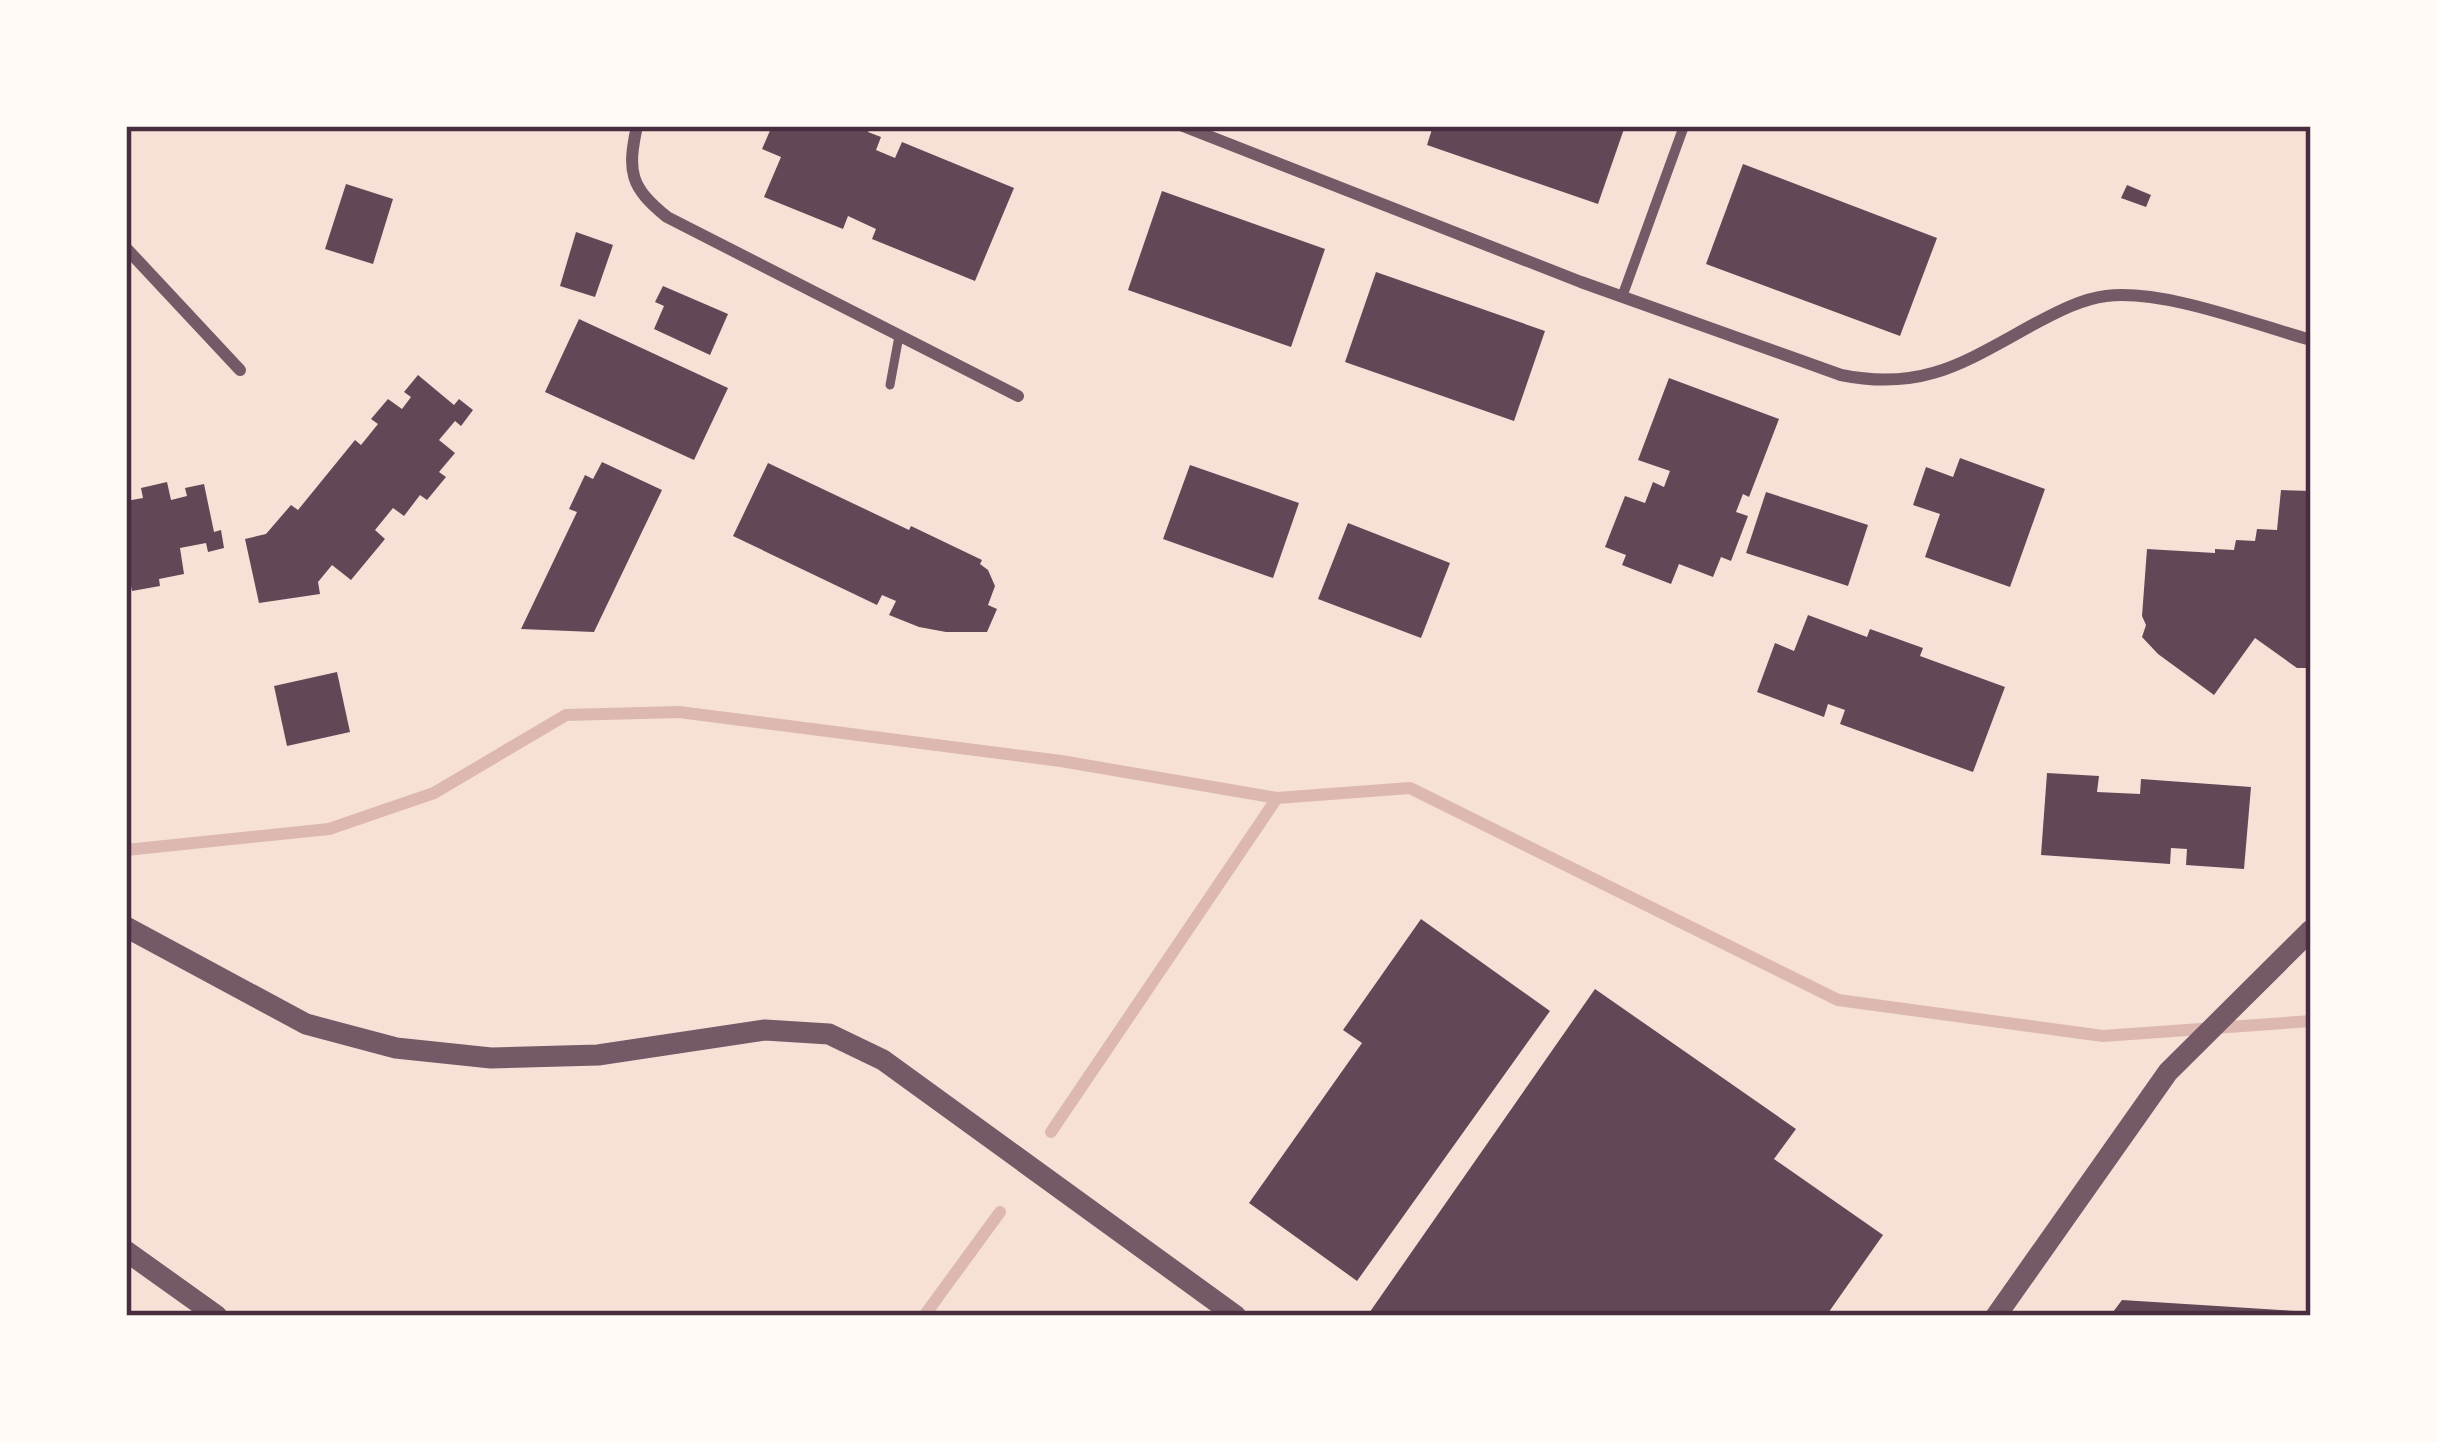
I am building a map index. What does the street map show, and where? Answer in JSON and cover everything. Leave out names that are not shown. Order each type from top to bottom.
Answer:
[{"type":"street","points":[[637,126],[630,157],[634,182],[645,200],[667,217],[1018,396]]},
{"type":"street","points":[[1183,126],[1622,297],[1841,375],[1877,382],[1911,381],[1953,366],[2060,311],[2100,297],[2133,294],[2311,340]]},
{"type":"street","points":[[1622,297],[1684,126]]},
{"type":"street","points":[[126,248],[240,370]]},
{"type":"street","points":[[126,927],[306,1024],[396,1048],[491,1058],[598,1055],[765,1030],[829,1034],[883,1060],[1236,1316]]},
{"type":"street","points":[[1996,1316],[2168,1072],[2307,933]]},
{"type":"street","points":[[126,1252],[217,1316]]},
{"type":"lane","points":[[890,385],[899,336]]},
{"type":"building","points":[[772,126],[870,126],[868,132],[881,137],[876,150],[895,158],[902,142],[1014,188],[975,281],[872,239],[876,229],[848,216],[843,229],[764,197],[781,157],[762,149]]},
{"type":"building","points":[[1433,126],[1625,126],[1598,204],[1427,145]]},
{"type":"building","points":[[1743,164],[1937,238],[1900,336],[1706,264]]},
{"type":"building","points":[[346,184],[393,199],[373,264],[325,249]]},
{"type":"building","points":[[2127,185],[2151,195],[2146,207],[2121,198]]},
{"type":"building","points":[[1162,191],[1325,249],[1291,347],[1128,290]]},
{"type":"building","points":[[576,232],[613,245],[595,297],[560,286]]},
{"type":"building","points":[[1376,272],[1545,331],[1514,421],[1345,362]]},
{"type":"building","points":[[663,286],[728,314],[710,355],[654,329],[664,306],[655,302]]},
{"type":"building","points":[[579,319],[728,388],[694,460],[545,392]]},
{"type":"building","points":[[418,375],[454,405],[459,399],[473,410],[461,426],[455,421],[439,440],[455,453],[439,472],[446,477],[427,500],[420,495],[404,516],[393,508],[375,530],[385,539],[351,580],[332,565],[318,582],[320,594],[259,603],[245,539],[266,534],[291,505],[298,510],[355,440],[361,445],[378,424],[371,419],[388,399],[402,409],[411,397],[404,392]]},
{"type":"building","points":[[1669,378],[1779,419],[1749,497],[1743,494],[1736,512],[1748,516],[1731,561],[1721,557],[1713,577],[1679,564],[1671,584],[1622,565],[1626,555],[1605,547],[1625,496],[1645,503],[1653,482],[1664,487],[1670,471],[1638,460]]},
{"type":"building","points":[[1960,458],[2045,489],[2010,587],[1925,557],[1940,514],[1913,505],[1926,467],[1953,477]]},
{"type":"building","points":[[602,462],[662,490],[594,632],[521,629],[577,512],[569,509],[585,475],[593,479]]},
{"type":"building","points":[[768,463],[982,560],[995,586],[988,605],[997,609],[987,632],[919,627],[889,615],[896,601],[882,595],[877,605],[733,536]]},
{"type":"building","points":[[1190,465],[1299,503],[1273,578],[1163,539]]},
{"type":"building","points":[[167,482],[171,500],[187,496],[185,488],[204,484],[214,532],[221,530],[224,548],[208,552],[206,543],[180,548],[184,574],[159,579],[160,586],[132,591],[131,586],[126,587],[126,501],[143,498],[141,488]]},
{"type":"building","points":[[2281,490],[2311,491],[2311,668],[2297,668],[2255,638],[2214,695],[2142,637],[2147,549],[2215,553],[2215,549],[2234,550],[2236,540],[2255,541],[2257,529],[2277,530]]},
{"type":"building","points":[[1766,492],[1868,525],[1848,586],[1746,553]]},
{"type":"building","points":[[1348,523],[1450,563],[1421,638],[1318,599]]},
{"type":"building","points":[[1808,615],[1867,637],[1870,629],[1923,648],[1920,656],[2005,687],[1973,772],[1840,724],[1845,710],[1828,704],[1824,717],[1757,692],[1775,643],[1794,651]]},
{"type":"building","points":[[337,672],[350,732],[287,746],[274,686]]},
{"type":"building","points":[[2047,773],[2099,776],[2097,792],[2140,794],[2141,779],[2251,787],[2244,869],[2186,865],[2187,849],[2171,848],[2170,864],[2041,855]]},
{"type":"building","points":[[1421,919],[1550,1011],[1357,1281],[1249,1203],[1362,1043],[1343,1030]]},
{"type":"building","points":[[1595,989],[1796,1129],[1774,1159],[1883,1235],[1826,1316],[1367,1316]]},
{"type":"building","points":[[2122,1300],[2311,1312],[2311,1316],[2110,1316]]},
{"type":"waterway","points":[[126,850],[329,829],[434,793],[566,715],[679,712],[1061,761],[1277,798]]},
{"type":"waterway","points":[[1051,1132],[1277,798],[1410,788],[1838,1000],[2103,1036],[2311,1021]]},
{"type":"waterway","points":[[924,1316],[1000,1212]]}]
